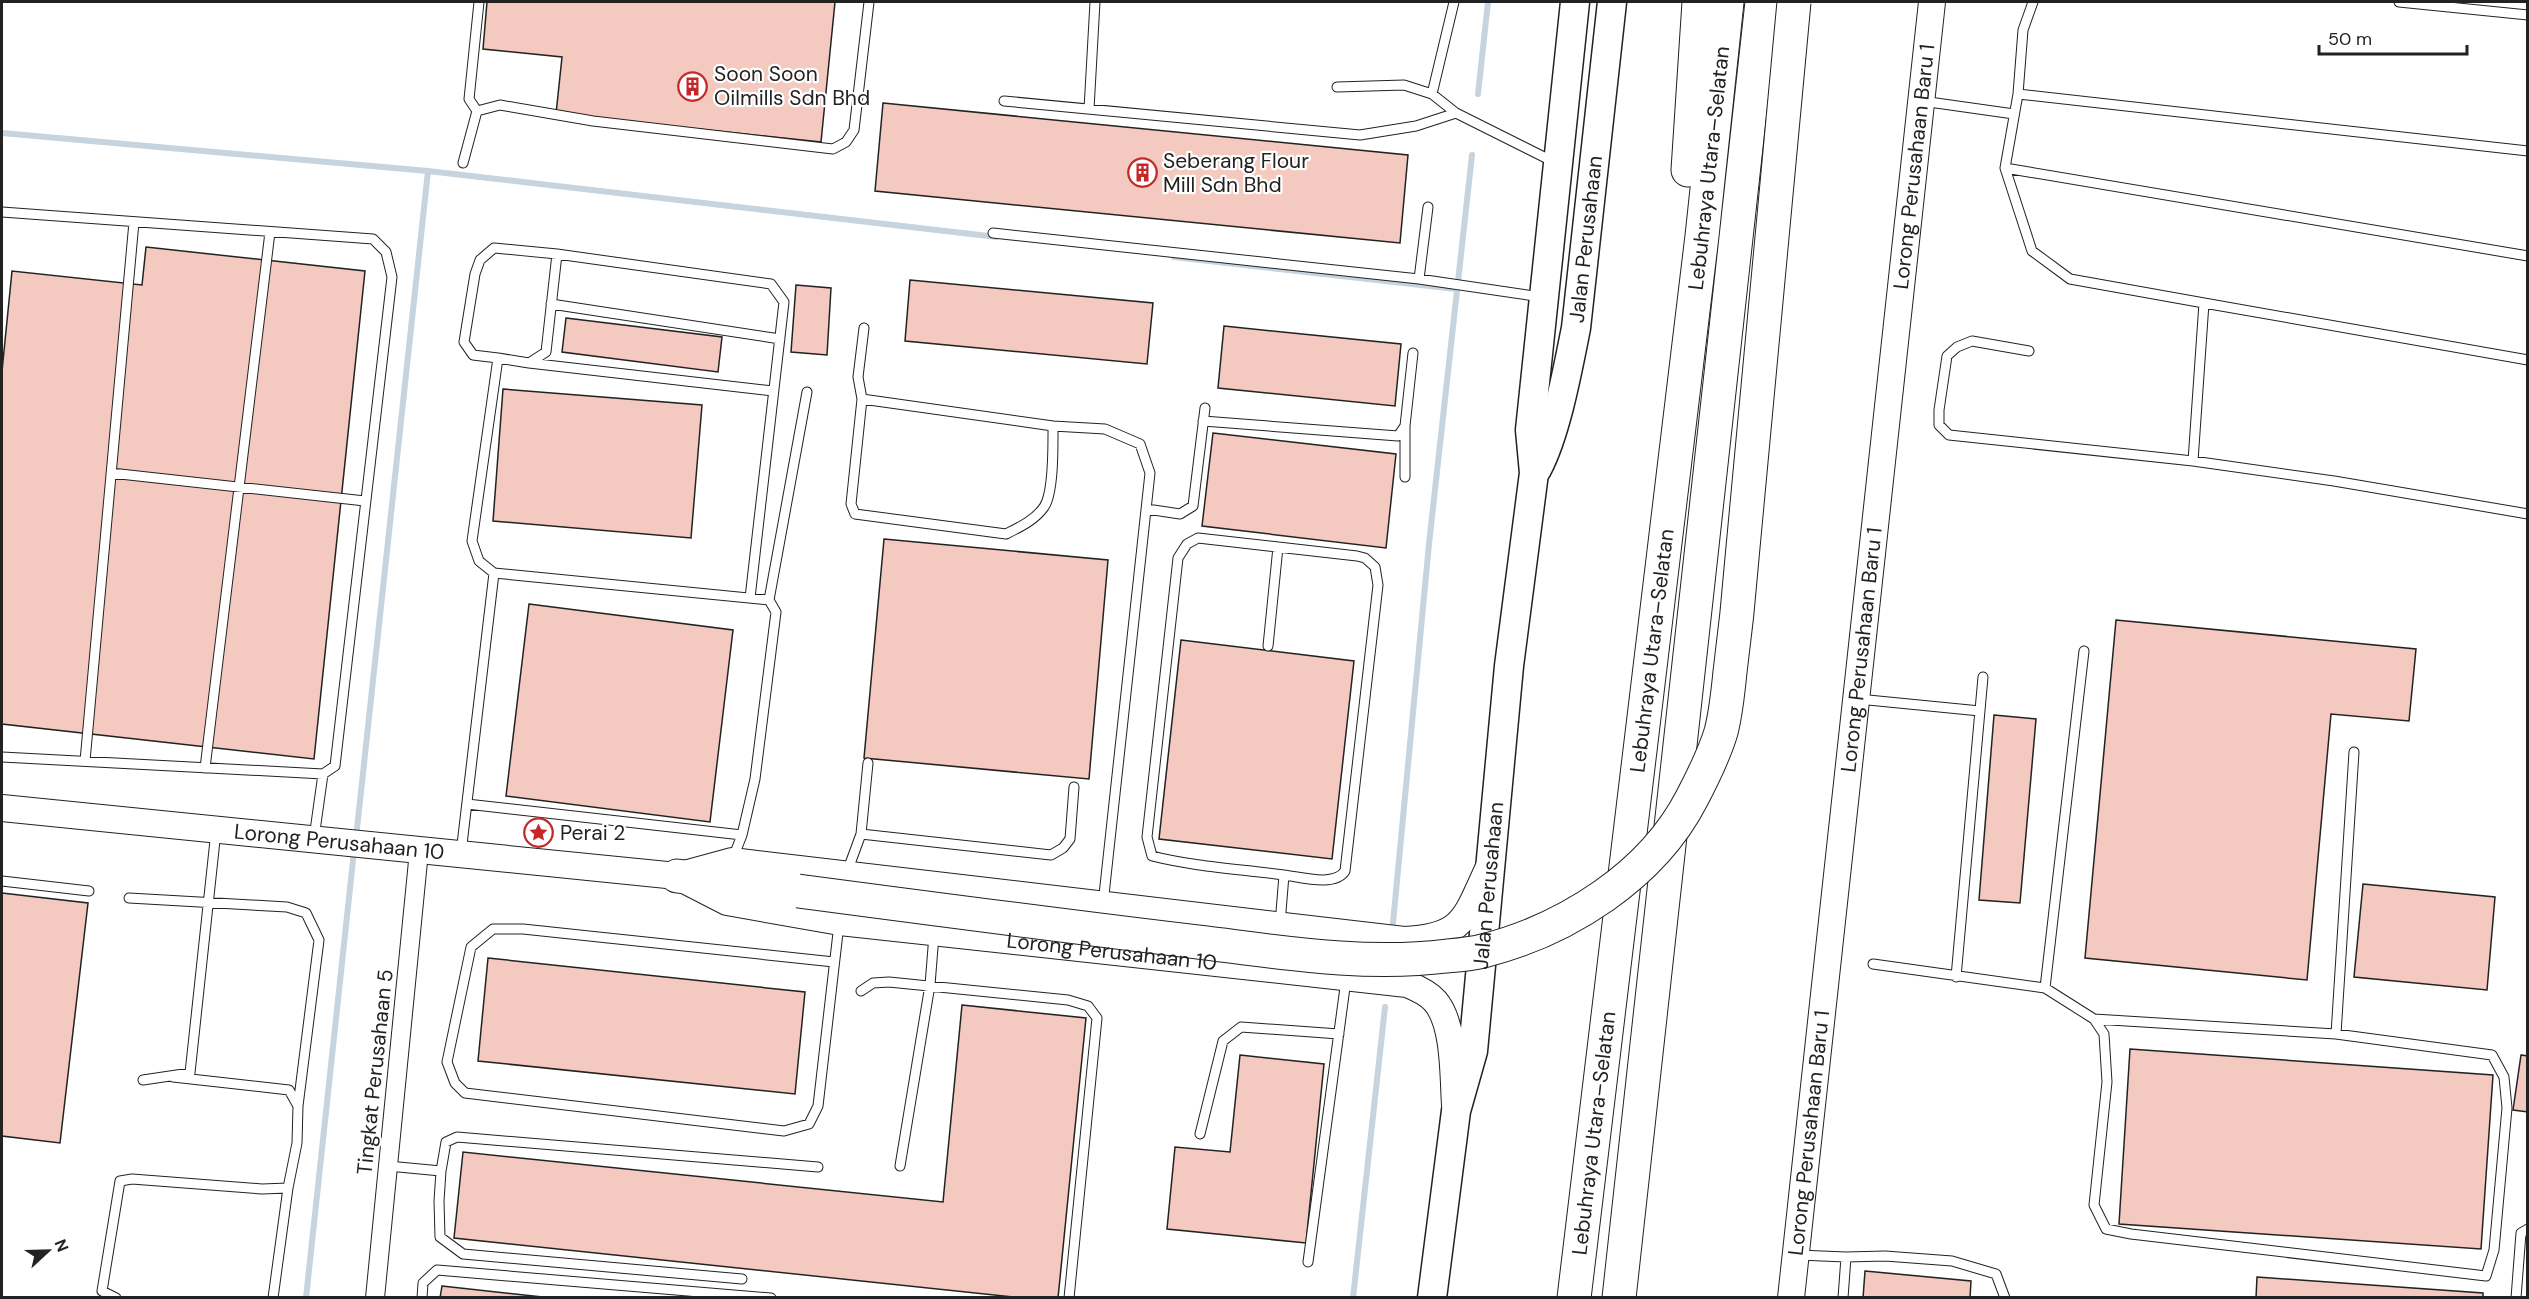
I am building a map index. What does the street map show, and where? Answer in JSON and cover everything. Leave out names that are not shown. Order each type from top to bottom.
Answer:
[{"type":"highway","points":[[1699,2],[1688,182],[1691,207],[1702,236]]},
{"type":"highway","name":"Lebuhraya Utara–Selatan","points":[[1574,1298],[1702,236],[1727,2]]},
{"type":"highway","name":"Lebuhraya Utara–Selatan","points":[[1619,1298],[1762,2]]},
{"type":"highway","points":[[677,876],[1161,938],[1291,953],[1382,960],[1420,959],[1481,952],[1535,935],[1576,915],[1629,876],[1661,842],[1691,801],[1716,747],[1722,728],[1741,569],[1794,2]]},
{"type":"main road","name":"Jalan Perusahaan","points":[[1432,1298],[1456,1111],[1473,1050],[1509,666],[1534,473],[1530,430],[1575,2]]},
{"type":"main road","name":"Jalan Perusahaan","points":[[1534,473],[1543,458],[1570,361],[1576,328],[1612,2]]},
{"type":"main road","points":[[1561,133],[1597,136]]},
{"type":"street","name":"Lorong Perusahaan Baru 1","points":[[1791,1298],[1932,2]]},
{"type":"street","name":"Lorong Perusahaan 10","points":[[2,808],[677,876],[732,861],[1404,940],[1437,937],[1455,928],[1466,915],[1492,860]]},
{"type":"street","name":"Tingkat Perusahaan 5","points":[[375,1298],[419,851]]},
{"type":"street","name":"Lorong Perusahaan 10","points":[[677,876],[726,902],[840,922],[1407,984],[1436,1001],[1442,1014],[1450,1040],[1456,1111]]},
{"type":"lane","points":[[463,163],[477,111],[469,99],[479,2]]},
{"type":"lane","points":[[477,111],[501,105],[593,121],[833,149],[846,142],[854,130],[869,2]]},
{"type":"lane","points":[[1089,109],[1095,2]]},
{"type":"lane","points":[[1432,94],[1454,2]]},
{"type":"lane","points":[[2033,2],[2023,30],[2018,94],[2005,168],[2032,250],[2070,279],[2528,360]]},
{"type":"lane","points":[[2399,2],[2528,15]]},
{"type":"lane","points":[[1337,87],[1404,85],[1432,94],[1455,113],[1557,163]]},
{"type":"lane","points":[[2018,94],[2528,151]]},
{"type":"lane","points":[[1004,100],[1360,135],[1416,126],[1455,113]]},
{"type":"lane","points":[[1921,101],[2014,114]]},
{"type":"lane","points":[[2005,168],[2528,256]]},
{"type":"lane","points":[[1419,279],[1428,207]]},
{"type":"lane","points":[[2,213],[373,239],[386,252],[392,277],[335,766],[323,774],[2,757]]},
{"type":"lane","points":[[85,761],[134,222]]},
{"type":"lane","points":[[205,768],[270,232]]},
{"type":"lane","points":[[993,233],[1419,279],[1544,297]]},
{"type":"lane","points":[[750,598],[774,391],[780,339],[784,302],[771,284],[557,254],[494,248],[480,260],[475,274],[464,342],[473,355],[774,391]]},
{"type":"lane","points":[[529,363],[546,352],[557,254]]},
{"type":"lane","points":[[2193,461],[2204,303]]},
{"type":"lane","points":[[551,304],[780,339]]},
{"type":"lane","points":[[864,328],[858,377],[862,399],[851,504],[855,514],[1006,534],[1025,525],[1046,505],[1054,460],[1053,426]]},
{"type":"lane","points":[[2029,351],[1972,341],[1957,347],[1947,356],[1939,425],[1949,435],[2193,461],[2357,485],[2528,514]]},
{"type":"lane","points":[[1405,477],[1406,426],[1413,353]]},
{"type":"lane","points":[[498,358],[472,541],[479,561],[494,573],[769,600]]},
{"type":"lane","points":[[732,861],[742,835],[755,779],[776,612],[769,600],[807,392]]},
{"type":"lane","points":[[862,399],[1053,426],[1105,429],[1140,444],[1150,474],[1103,904]]},
{"type":"lane","points":[[1147,508],[1180,514],[1193,506],[1205,408]]},
{"type":"lane","points":[[1203,422],[1398,436],[1406,426]]},
{"type":"lane","points":[[111,473],[365,501]]},
{"type":"lane","points":[[1198,538],[1365,558],[1375,567],[1377,574],[1373,632],[1345,871],[1341,876],[1331,879],[1284,875],[1219,866],[1189,865],[1152,856],[1147,837],[1178,558],[1187,544],[1198,538]]},
{"type":"lane","points":[[1268,646],[1278,547]]},
{"type":"lane","points":[[460,855],[494,573]]},
{"type":"lane","points":[[2045,988],[2084,651]]},
{"type":"lane","points":[[1956,977],[1983,677]]},
{"type":"lane","points":[[1856,699],[1980,711]]},
{"type":"lane","points":[[2336,1034],[2354,752]]},
{"type":"lane","points":[[846,874],[861,834],[868,763]]},
{"type":"lane","points":[[314,840],[323,774]]},
{"type":"lane","points":[[861,834],[1051,855],[1064,848],[1070,839],[1074,787]]},
{"type":"lane","points":[[467,804],[742,835]]},
{"type":"lane","points":[[143,1080],[190,1073],[216,831]]},
{"type":"lane","points":[[1280,926],[1284,875]]},
{"type":"lane","points":[[2,882],[89,891]]},
{"type":"lane","points":[[129,898],[286,907],[306,913],[319,940],[298,1106],[297,1143],[288,1188],[273,1298]]},
{"type":"lane","points":[[834,963],[523,928],[493,929],[471,946],[447,1062],[455,1083],[465,1093],[784,1131],[809,1124],[818,1106],[840,922]]},
{"type":"lane","points":[[900,1166],[930,985],[934,932]]},
{"type":"lane","points":[[1873,964],[2045,988],[2094,1019],[2104,1034],[2107,1082],[2094,1205],[2106,1228],[2143,1235],[2486,1276],[2494,1250],[2506,1108],[2504,1077],[2492,1055],[2336,1034],[2094,1019]]},
{"type":"lane","points":[[1308,1262],[1346,978]]},
{"type":"lane","points":[[861,991],[873,983],[930,985],[1068,1000],[1088,1006],[1097,1018],[1069,1298]]},
{"type":"lane","points":[[1200,1134],[1222,1041],[1241,1027],[1339,1034]]},
{"type":"lane","points":[[173,1077],[289,1090],[298,1106]]},
{"type":"lane","points":[[742,1279],[463,1254],[440,1236],[439,1202],[446,1142],[457,1137],[818,1167]]},
{"type":"lane","points":[[388,1166],[441,1171]]},
{"type":"lane","points":[[116,1298],[102,1291],[120,1181],[132,1179],[262,1189],[288,1188]]},
{"type":"lane","points":[[2517,1298],[2521,1233],[2528,1229]]},
{"type":"lane","points":[[1796,1254],[1846,1257],[1885,1256],[1952,1261],[1996,1274],[2005,1298]]},
{"type":"lane","points":[[1843,1298],[1846,1257]]},
{"type":"lane","points":[[422,1298],[423,1282],[437,1270],[771,1298]]},
{"type":"building","name":"Soon Soon Oilmills Sdn Bhd","points":[[487,2],[835,2],[821,142],[556,114],[562,57],[483,49]]},
{"type":"building","name":"Seberang Flour Mill Sdn Bhd","points":[[883,103],[1408,155],[1400,243],[875,191]]},
{"type":"building","points":[[146,247],[365,271],[314,759],[2,724],[2,371],[12,271],[142,285]]},
{"type":"building","points":[[910,280],[1153,303],[1147,364],[905,341]]},
{"type":"building","points":[[796,285],[831,288],[827,355],[791,352]]},
{"type":"building","points":[[566,318],[722,337],[718,372],[562,352]]},
{"type":"building","points":[[1224,326],[1401,344],[1395,406],[1218,388]]},
{"type":"building","points":[[503,389],[702,405],[691,538],[493,521]]},
{"type":"building","points":[[1213,433],[1396,454],[1386,548],[1202,526]]},
{"type":"building","points":[[884,539],[1108,560],[1089,779],[864,758]]},
{"type":"building","points":[[529,604],[733,630],[710,822],[506,796]]},
{"type":"building","points":[[2116,620],[2416,649],[2409,721],[2331,714],[2307,980],[2085,958]]},
{"type":"building","points":[[1181,640],[1354,661],[1332,859],[1159,839]]},
{"type":"building","points":[[1994,715],[2036,719],[2020,903],[1979,900]]},
{"type":"building","points":[[2363,884],[2495,897],[2487,990],[2354,977]]},
{"type":"building","points":[[2,893],[88,903],[60,1143],[2,1136]]},
{"type":"building","points":[[488,958],[805,992],[795,1094],[478,1061]]},
{"type":"building","points":[[962,1005],[1086,1018],[1058,1298],[1022,1298],[454,1238],[463,1152],[943,1202]]},
{"type":"building","points":[[2130,1049],[2493,1075],[2481,1249],[2119,1224]]},
{"type":"building","points":[[1240,1055],[1324,1064],[1306,1243],[1167,1229],[1175,1147],[1230,1152]]},
{"type":"building","points":[[2521,1055],[2528,1056],[2528,1112],[2513,1110]]},
{"type":"building","points":[[1865,1271],[1971,1281],[1970,1298],[1863,1298]]},
{"type":"building","points":[[2257,1277],[2483,1293],[2483,1298],[2256,1298]]},
{"type":"building","points":[[442,1286],[552,1298],[440,1298]]},
{"type":"waterway","points":[[1478,94],[1488,2]]},
{"type":"waterway","points":[[2,133],[428,171],[997,237]]},
{"type":"waterway","points":[[1393,923],[1429,544],[1472,155]]},
{"type":"waterway","points":[[356,838],[428,171]]},
{"type":"waterway","points":[[1174,257],[1456,289]]},
{"type":"waterway","points":[[306,1298],[354,851]]},
{"type":"waterway","points":[[1353,1298],[1385,1007]]},
{"type":"place","name":"Soon Soon Oilmills Sdn Bhd","points":[[693,86]]},
{"type":"place","name":"Seberang Flour Mill Sdn Bhd","points":[[1142,173]]},
{"type":"place","name":"Perai 2","points":[[539,833]]}]
